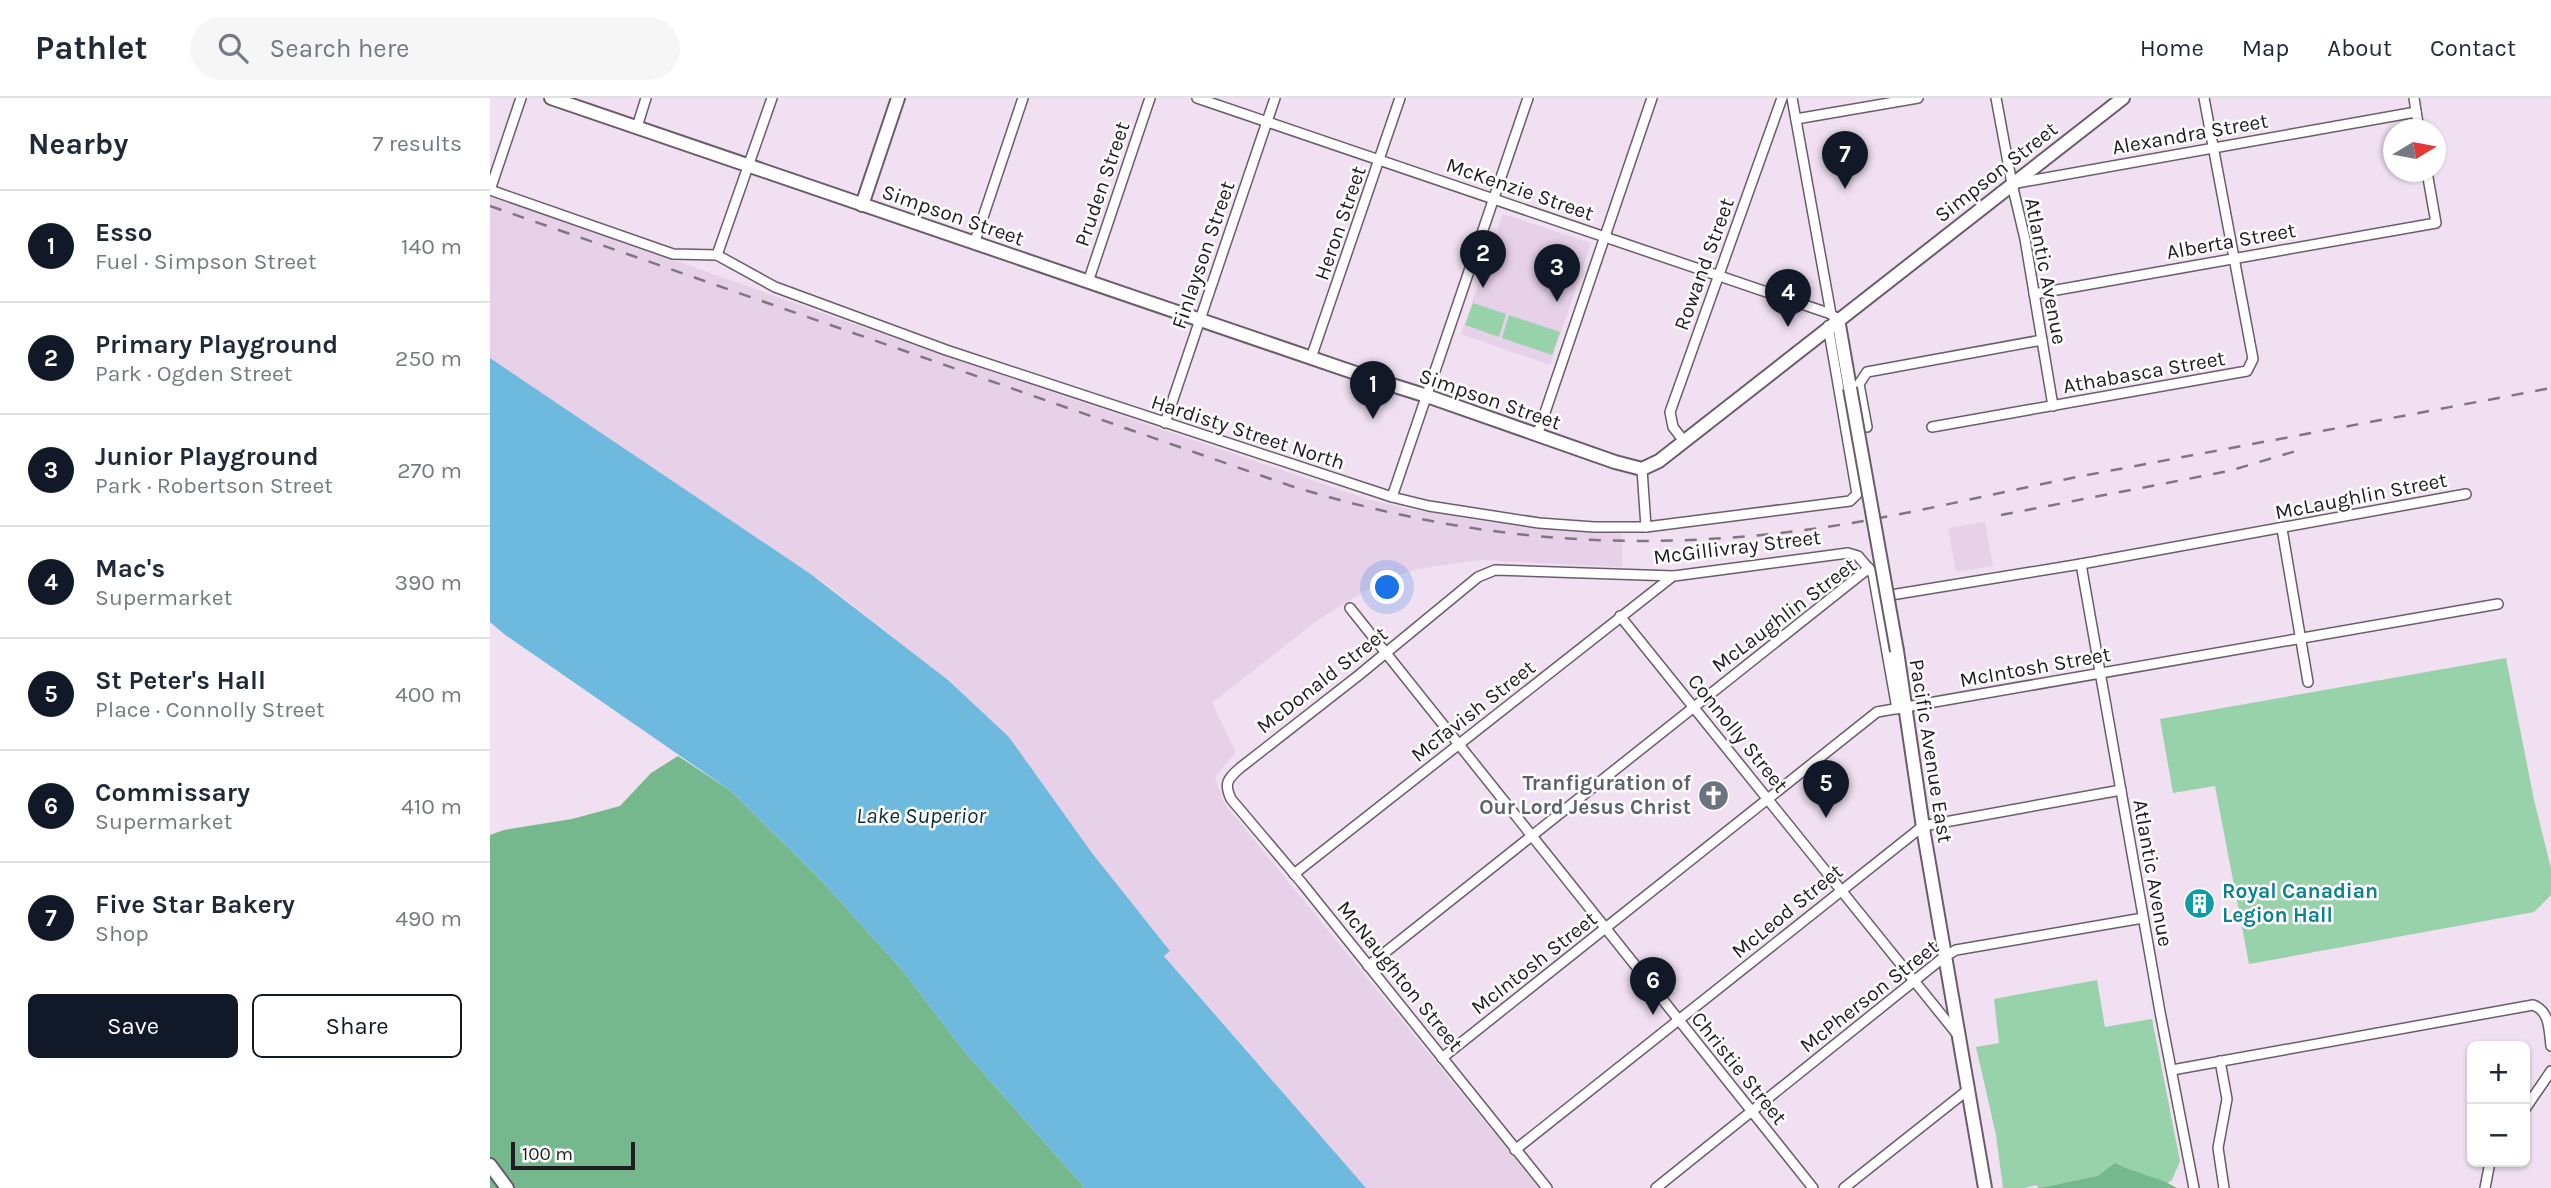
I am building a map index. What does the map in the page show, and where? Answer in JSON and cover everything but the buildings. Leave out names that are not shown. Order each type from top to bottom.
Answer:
[{"type":"main road","name":"Simpson Street","points":[[551,98],[1427,396],[1537,436],[1642,469],[1659,461],[1832,320],[2123,98]]},
{"type":"main road","points":[[862,205],[898,98]]},
{"type":"main road","name":"Pacific Avenue East","points":[[1832,320],[1850,388],[1896,651],[1901,709],[1985,1188]]},
{"type":"main road","points":[[490,1165],[507,1188]]},
{"type":"street","points":[[490,190],[521,98]]},
{"type":"street","points":[[637,127],[646,98]]},
{"type":"street","points":[[717,255],[772,98]]},
{"type":"street","points":[[974,244],[1023,98]]},
{"type":"street","name":"Pruden Street","points":[[1088,282],[1150,98]]},
{"type":"street","name":"McKenzie Street","points":[[1197,98],[1718,275],[1832,320]]},
{"type":"street","name":"Finlayson Street","points":[[1165,423],[1275,98]]},
{"type":"street","name":"Heron Street","points":[[1311,358],[1401,98]]},
{"type":"street","points":[[1392,497],[1528,98]]},
{"type":"street","points":[[1537,436],[1652,98]]},
{"type":"street","name":"Rowand Street","points":[[1683,440],[1674,427],[1670,412],[1782,98]]},
{"type":"street","points":[[1792,98],[1832,320]]},
{"type":"street","points":[[1796,119],[1918,98]]},
{"type":"street","name":"Atlantic Avenue","points":[[1996,98],[2025,239],[2053,406]]},
{"type":"street","points":[[2204,98],[2233,257]]},
{"type":"street","points":[[2414,98],[2417,119]]},
{"type":"street","name":"Alexandra Street","points":[[2012,184],[2416,112]]},
{"type":"street","name":"Alberta Street","points":[[2034,294],[2436,223],[2429,182]]},
{"type":"street","name":"Hardisty Street North","points":[[490,190],[673,254],[717,255],[775,287],[946,351],[1165,423],[1392,497],[1489,517],[1594,527],[1646,527],[1850,501],[1857,494],[1832,320]]},
{"type":"street","name":"Athabasca Street","points":[[1932,427],[2247,370],[2253,359],[2233,257]]},
{"type":"street","points":[[1867,428],[1859,384],[1867,372],[2042,340]]},
{"type":"street","points":[[1642,469],[1646,527]]},
{"type":"street","name":"McLaughlin Street","points":[[1368,966],[1870,570],[1891,595],[2282,529],[2466,494]]},
{"type":"street","points":[[2282,529],[2308,682]]},
{"type":"street","name":"McGillivray Street","points":[[1478,577],[1495,570],[1674,576],[1848,553],[1858,556],[1870,570]]},
{"type":"street","name":"Atlantic Avenue","points":[[2081,564],[2194,1188]]},
{"type":"street","points":[[1870,570],[1901,709]]},
{"type":"street","name":"McTavish Street","points":[[1294,874],[1674,576]]},
{"type":"street","name":"McDonald Street","points":[[1225,787],[1226,781],[1240,768],[1478,577]]},
{"type":"street","name":"McIntosh Street","points":[[1442,1058],[1877,712],[2498,604]]},
{"type":"street","name":"Christie Street","points":[[1350,608],[1812,1188]]},
{"type":"street","name":"Connolly Street","points":[[1620,616],[1959,1037]]},
{"type":"street","name":"McNaughton Street","points":[[1225,787],[1231,799],[1547,1188]]},
{"type":"street","name":"McLeod Street","points":[[1515,1150],[1923,825],[2121,790]]},
{"type":"street","name":"McPherson Street","points":[[1656,1188],[1956,950],[2143,918]]},
{"type":"street","points":[[2172,1070],[2533,1004],[2546,1014],[2551,1046]]},
{"type":"street","points":[[2220,1061],[2227,1099],[2218,1148],[2224,1188]]},
{"type":"street","points":[[2528,1104],[2551,1071]]},
{"type":"street","points":[[1844,1188],[1969,1089]]},
{"type":"street","points":[[2485,1188],[2489,1167]]},
{"type":"shaded area","points":[[490,195],[916,346],[1367,499],[1413,510],[1491,522],[1622,534],[1622,567],[1479,560],[1417,569],[1380,582],[1319,619],[1212,703],[1236,752],[1215,777],[1224,803],[1539,1188],[1366,1188],[1164,955],[1170,951],[1092,853],[1009,737],[948,680],[822,581],[753,541],[490,358]]},
{"type":"shaded area","points":[[1503,214],[1591,243],[1550,365],[1461,334]]},
{"type":"shaded area","points":[[1985,522],[1993,566],[1956,572],[1948,528]]},
{"type":"green space","points":[[1473,303],[1506,314],[1499,337],[1465,325]]},
{"type":"green space","points":[[1509,315],[1560,332],[1552,355],[1502,338]]},
{"type":"green space","points":[[2506,658],[2534,800],[2551,868],[2551,895],[2534,912],[2249,964],[2215,786],[2173,793],[2160,719]]},
{"type":"green space","points":[[678,756],[731,791],[821,880],[904,972],[964,1051],[1085,1188],[490,1188],[490,835],[504,830],[572,819],[620,806],[651,773]]},
{"type":"green space","points":[[2097,980],[2105,1027],[2152,1019],[2180,1161],[2172,1180],[2161,1188],[2038,1188],[2037,1185],[2003,1188],[1996,1135],[1976,1047],[1999,1043],[1994,999]]},
{"type":"green space","points":[[2115,1163],[2177,1188],[2040,1188],[2098,1176]]},
{"type":"water","name":"Lake Superior","points":[[490,358],[812,575],[948,680],[1009,737],[1092,853],[1170,951],[1164,956],[1366,1188],[1085,1188],[964,1051],[904,972],[821,880],[731,791],[490,622]]},
{"type":"railway","points":[[490,206],[1291,486],[1421,519],[1549,537],[1613,541],[1678,540],[1744,537],[1812,529],[2551,388]]},
{"type":"railway","points":[[2001,515],[2229,471],[2296,451]]},
{"type":"place","name":"Five Star Bakery","points":[[1845,189]]},
{"type":"place","name":"Primary Playground","points":[[1483,288]]},
{"type":"place","name":"Junior Playground","points":[[1557,302]]},
{"type":"place","name":"Mac's","points":[[1788,327]]},
{"type":"place","name":"Esso","points":[[1373,419]]},
{"type":"place","name":"Tranfiguration of Our Lord Jesus Christ","points":[[1714,795]]},
{"type":"place","name":"St Peter's Hall","points":[[1826,818]]},
{"type":"place","name":"Royal Canadian Legion Hall","points":[[2199,903]]},
{"type":"place","name":"Commissary","points":[[1653,1015]]}]
